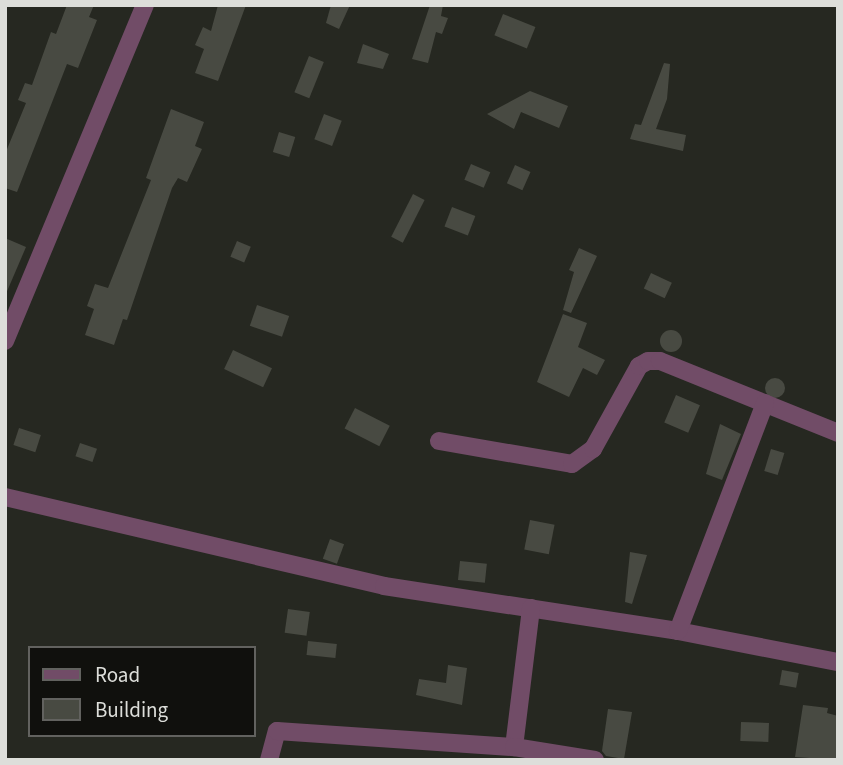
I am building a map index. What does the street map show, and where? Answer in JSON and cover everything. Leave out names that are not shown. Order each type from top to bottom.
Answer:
[{"type":"street","points":[[5,341],[145,5]]},
{"type":"street","points":[[439,441],[572,464],[593,449],[639,366],[648,361],[765,403],[838,433]]},
{"type":"street","points":[[678,631],[765,403]]},
{"type":"street","points":[[5,497],[346,578],[678,631],[838,662]]},
{"type":"street","points":[[514,747],[531,608]]},
{"type":"street","points":[[269,760],[277,731],[514,747],[595,760]]},
{"type":"building","points":[[67,5],[94,5],[89,17],[97,20],[78,68],[67,64],[17,192],[5,188],[5,154],[26,103],[18,100],[25,83],[32,85],[51,32],[56,34]]},
{"type":"building","points":[[218,5],[246,5],[218,81],[195,73],[204,49],[195,45],[203,27],[211,31]]},
{"type":"building","points":[[331,5],[350,5],[339,29],[326,23]]},
{"type":"building","points":[[430,5],[443,5],[441,16],[448,18],[442,34],[436,32],[428,63],[412,59]]},
{"type":"building","points":[[503,14],[535,27],[527,48],[494,35]]},
{"type":"building","points":[[363,44],[389,54],[383,69],[357,63]]},
{"type":"building","points":[[309,56],[324,62],[309,98],[294,92]]},
{"type":"building","points":[[664,63],[670,64],[667,99],[656,129],[686,135],[683,151],[630,139],[635,124],[641,125]]},
{"type":"building","points":[[530,91],[568,106],[559,128],[521,112],[514,129],[487,114]]},
{"type":"building","points":[[171,109],[204,122],[195,146],[202,149],[187,182],[178,178],[172,188],[127,320],[123,319],[114,345],[85,335],[94,309],[87,306],[95,284],[108,288],[151,180],[146,178]]},
{"type":"building","points":[[324,114],[342,121],[332,146],[314,139]]},
{"type":"building","points":[[279,132],[295,137],[289,157],[273,152]]},
{"type":"building","points":[[471,164],[490,172],[484,188],[464,180]]},
{"type":"building","points":[[515,165],[531,172],[522,190],[507,183]]},
{"type":"building","points":[[413,194],[425,200],[403,243],[391,237]]},
{"type":"building","points":[[452,207],[475,216],[468,236],[444,227]]},
{"type":"building","points":[[5,238],[26,247],[5,296]]},
{"type":"building","points":[[237,241],[251,247],[244,263],[230,257]]},
{"type":"building","points":[[579,248],[597,256],[571,313],[563,310],[574,272],[569,270]]},
{"type":"building","points":[[651,273],[672,283],[665,298],[644,288]]},
{"type":"building","points":[[257,305],[289,316],[282,337],[250,326]]},
{"type":"building","points":[[563,314],[587,323],[578,347],[605,360],[597,375],[583,368],[569,397],[537,382]]},
{"type":"building","points":[[671,330],[679,333],[682,341],[679,349],[671,352],[663,349],[660,341],[663,333]]},
{"type":"building","points":[[233,350],[272,368],[263,387],[224,369]]},
{"type":"building","points":[[775,378],[782,381],[785,388],[782,395],[775,398],[768,395],[765,388],[768,381]]},
{"type":"building","points":[[676,395],[700,405],[688,433],[664,423]]},
{"type":"building","points":[[355,408],[390,426],[379,446],[345,428]]},
{"type":"building","points":[[720,424],[741,434],[722,480],[706,474]]},
{"type":"building","points":[[19,428],[41,435],[35,452],[13,445]]},
{"type":"building","points":[[80,443],[97,449],[92,462],[75,456]]},
{"type":"building","points":[[771,449],[784,453],[778,475],[764,471]]},
{"type":"building","points":[[530,520],[555,525],[549,554],[524,549]]},
{"type":"building","points":[[330,539],[344,544],[337,564],[323,559]]},
{"type":"building","points":[[630,552],[647,555],[632,604],[625,602]]},
{"type":"building","points":[[460,561],[487,564],[485,583],[458,580]]},
{"type":"building","points":[[288,609],[310,612],[306,636],[285,633]]},
{"type":"building","points":[[308,641],[337,644],[335,658],[307,655]]},
{"type":"building","points":[[448,665],[467,668],[462,705],[416,695],[419,679],[446,683]]},
{"type":"building","points":[[782,670],[799,673],[796,688],[779,685]]},
{"type":"building","points":[[803,705],[828,708],[827,713],[838,716],[838,760],[795,757]]},
{"type":"building","points":[[608,709],[632,712],[624,759],[606,756],[602,751]]},
{"type":"building","points":[[741,722],[769,723],[768,742],[740,741]]}]
